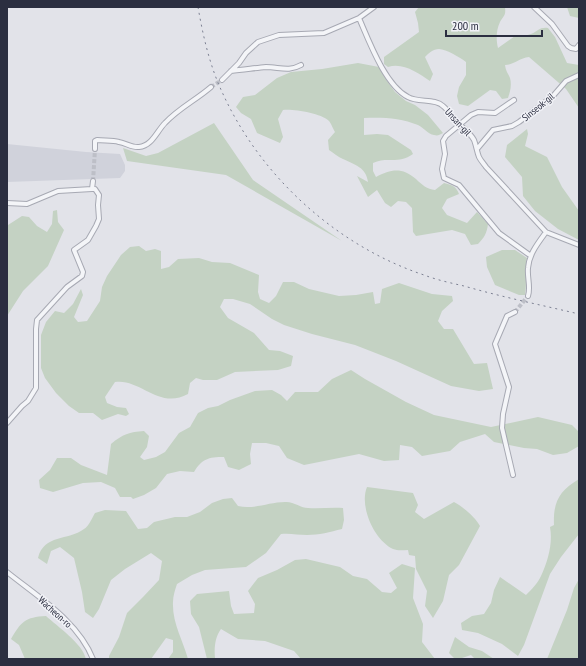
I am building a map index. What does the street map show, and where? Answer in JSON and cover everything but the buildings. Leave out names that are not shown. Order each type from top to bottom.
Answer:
[{"type":"street","points":[[222,80],[246,52],[258,42],[279,35],[324,34],[358,18],[374,7]]},
{"type":"street","points":[[534,7],[552,24],[568,46],[576,49],[579,45]]},
{"type":"street","name":"Unsan-gil","points":[[358,18],[380,64],[389,79],[406,96],[415,101],[441,104],[470,134],[474,140],[479,158],[486,167],[546,232],[579,245]]},
{"type":"street","points":[[231,71],[267,67],[288,69],[296,68],[301,65]]},
{"type":"street","name":"Sinseok-gil","points":[[477,149],[492,130],[512,126],[519,122],[553,96],[566,81],[579,75]]},
{"type":"street","points":[[95,150],[95,141],[97,140],[117,141],[136,148],[145,146],[151,142],[158,130],[180,108],[203,94],[211,87]]},
{"type":"street","points":[[514,100],[495,113],[475,113],[467,117],[446,136],[443,141],[445,154],[442,169],[444,178],[459,185],[499,234],[531,256]]},
{"type":"street","points":[[92,189],[93,181]]},
{"type":"street","points":[[7,203],[27,204],[58,190],[95,189],[99,195],[99,219],[88,240],[74,250],[83,272],[82,276],[67,287],[37,320],[36,388],[28,401],[7,423]]},
{"type":"street","points":[[528,296],[530,290],[528,267],[531,256],[546,232]]},
{"type":"street","points":[[513,475],[502,428],[503,414],[509,387],[495,344],[506,316],[515,312]]},
{"type":"street","name":"Wacheon-ro","points":[[7,572],[62,616],[78,633],[88,647],[93,659]]},
{"type":"shaded area","points":[[7,144],[120,154],[125,165],[125,171],[120,178],[7,182]]},
{"type":"green space","points":[[419,7],[505,7],[505,14],[500,22],[497,32],[498,48],[515,36],[529,35],[541,29],[548,28],[555,37],[567,63],[579,65],[579,108],[566,89],[529,57],[505,65],[511,83],[508,98],[502,99],[496,91],[490,90],[468,106],[459,104],[457,96],[459,87],[466,75],[466,62],[449,52],[442,49],[437,49],[425,57],[433,74],[430,81],[405,67],[388,67],[384,64],[384,57],[419,32],[415,12]]},
{"type":"green space","points":[[567,7],[579,7],[579,18],[570,16]]},
{"type":"green space","points":[[358,63],[379,67],[395,92],[428,115],[443,133],[438,135],[432,134],[418,125],[398,119],[364,118],[364,135],[388,135],[411,150],[413,154],[402,159],[383,160],[373,163],[373,171],[376,177],[396,170],[406,172],[430,189],[435,190],[444,183],[453,186],[457,189],[459,194],[447,199],[442,208],[447,215],[467,223],[477,212],[488,224],[485,235],[478,244],[471,245],[465,234],[452,230],[416,236],[413,232],[412,208],[406,202],[398,201],[391,207],[385,203],[377,190],[368,197],[357,176],[368,182],[365,173],[356,165],[339,157],[329,150],[328,140],[335,132],[330,122],[325,118],[307,112],[283,110],[278,119],[283,137],[280,143],[257,133],[251,119],[241,113],[236,107],[243,97],[255,95],[277,78],[291,72]]},
{"type":"green space","points":[[214,123],[253,180],[342,241],[226,175],[127,161],[123,148],[146,156],[158,153]]},
{"type":"green space","points":[[527,129],[528,134],[525,146],[547,157],[562,187],[579,211],[579,240],[558,229],[535,211],[523,196],[522,177],[505,157],[507,145]]},
{"type":"green space","points":[[57,210],[58,222],[64,230],[48,266],[23,291],[7,316],[8,225],[22,216],[29,217],[37,226],[47,232],[52,224],[53,211]]},
{"type":"green space","points":[[139,246],[146,251],[155,249],[161,251],[161,269],[169,267],[178,259],[199,258],[212,262],[230,263],[259,275],[258,292],[260,299],[269,303],[276,296],[283,282],[294,282],[309,289],[339,296],[373,292],[375,304],[380,303],[382,289],[399,283],[432,294],[452,296],[453,301],[442,311],[438,321],[444,329],[453,329],[474,364],[487,363],[493,389],[479,391],[451,386],[396,361],[355,345],[284,325],[272,319],[250,304],[233,299],[224,299],[220,307],[228,318],[254,333],[269,350],[280,351],[293,356],[291,366],[278,370],[235,372],[217,380],[203,380],[196,378],[190,383],[188,394],[178,398],[159,396],[133,384],[115,382],[105,397],[107,403],[117,407],[126,408],[129,414],[126,416],[118,414],[102,420],[93,413],[79,413],[69,406],[56,393],[45,378],[41,368],[41,335],[46,322],[55,311],[64,313],[73,304],[81,289],[83,295],[74,317],[78,322],[87,321],[100,301],[102,287],[107,276],[121,255],[130,247]]},
{"type":"green space","points":[[502,250],[515,250],[527,258],[525,295],[519,295],[495,285],[487,267],[486,257]]},
{"type":"green space","points":[[351,370],[406,402],[434,415],[491,427],[538,417],[572,425],[579,432],[579,446],[567,453],[553,455],[537,449],[494,442],[485,434],[460,442],[450,451],[422,456],[412,447],[400,445],[399,460],[384,461],[359,454],[304,465],[287,458],[279,446],[266,443],[252,443],[250,454],[251,464],[239,470],[228,467],[224,457],[210,458],[200,464],[194,472],[180,471],[167,474],[156,488],[133,499],[131,497],[120,497],[115,488],[101,482],[83,483],[53,492],[40,488],[39,480],[50,470],[57,458],[71,458],[81,465],[107,475],[111,444],[126,434],[144,431],[149,436],[147,447],[140,457],[144,460],[156,457],[165,452],[179,433],[190,427],[198,413],[208,408],[218,406],[255,391],[272,390],[281,395],[287,401],[295,392],[318,392],[332,379]]},
{"type":"green space","points":[[579,479],[579,534],[550,574],[524,645],[518,656],[502,644],[478,633],[462,630],[461,623],[472,616],[484,614],[491,603],[494,590],[500,577],[526,595],[536,584],[548,558],[551,539],[550,527],[554,525],[556,504],[562,493],[572,483]]},
{"type":"green space","points":[[367,487],[413,493],[418,505],[415,512],[424,519],[454,502],[468,512],[480,526],[459,565],[449,575],[443,601],[433,618],[425,606],[427,591],[416,569],[415,556],[409,555],[408,550],[395,550],[386,545],[374,530],[367,513],[365,503]]},
{"type":"green space","points":[[232,498],[238,506],[244,507],[288,502],[308,508],[343,508],[344,520],[342,529],[311,535],[281,534],[266,553],[246,567],[205,570],[192,575],[177,584],[173,600],[174,617],[188,659],[168,659],[173,652],[173,640],[166,638],[151,659],[109,659],[109,656],[119,637],[127,613],[159,580],[162,561],[151,553],[125,569],[111,580],[99,609],[93,618],[85,612],[74,558],[60,547],[51,551],[47,564],[38,558],[41,550],[51,541],[78,533],[86,528],[95,513],[105,510],[126,511],[138,529],[147,528],[154,522],[175,517],[187,517],[200,512],[212,503],[223,499]]},
{"type":"green space","points":[[306,559],[340,567],[353,576],[367,579],[382,592],[391,593],[397,588],[389,573],[402,564],[415,568],[413,598],[423,624],[422,642],[435,659],[301,659],[294,651],[265,641],[238,639],[221,629],[215,643],[215,658],[217,659],[207,659],[199,627],[191,614],[190,601],[197,594],[229,591],[231,606],[234,614],[254,613],[255,604],[248,591],[258,578],[295,560]]},
{"type":"green space","points":[[579,579],[579,659],[547,659],[567,610],[574,588]]},
{"type":"green space","points":[[46,616],[75,641],[84,653],[86,659],[25,659],[19,645],[11,639],[18,628],[28,619]]},
{"type":"green space","points":[[455,637],[469,647],[482,651],[494,659],[475,659],[471,655],[455,659],[449,653]]},
{"type":"tunnel","points":[[211,87],[222,80]]},
{"type":"tunnel","points":[[93,181],[95,149]]},
{"type":"tunnel","points":[[515,312],[528,296]]},
{"type":"railway","points":[[198,7],[214,73],[239,124],[258,153],[280,180],[305,205],[332,227],[361,246],[392,262],[429,277],[579,314]]}]
